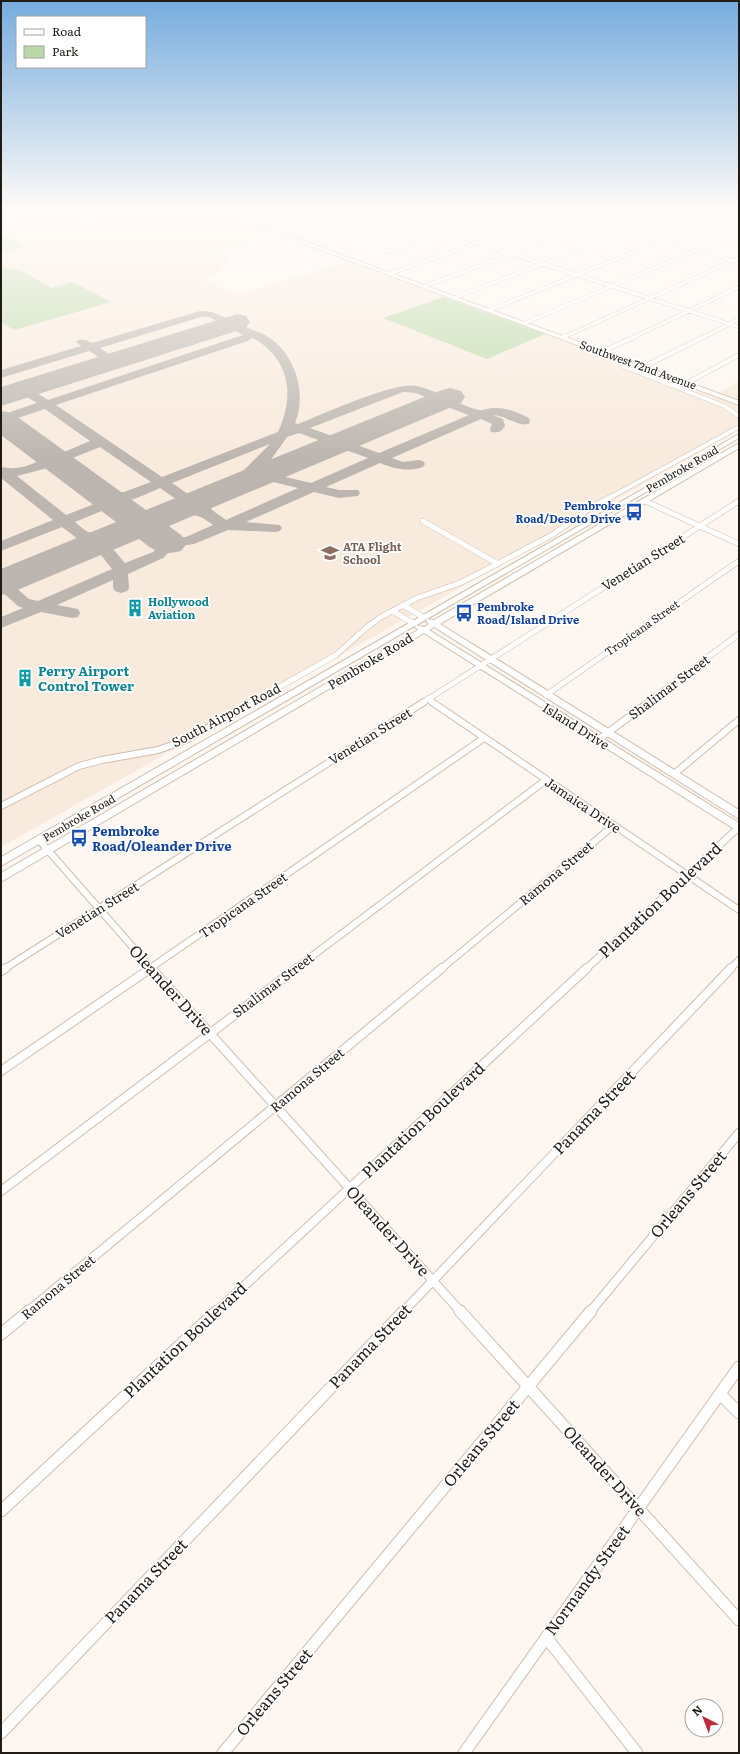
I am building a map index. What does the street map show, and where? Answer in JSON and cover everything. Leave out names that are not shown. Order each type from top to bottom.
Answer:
[{"type":"main road","name":"Southwest 72nd Avenue","points":[[447,294],[739,403]]},
{"type":"main road","name":"Pembroke Road","points":[[1,862],[290,696],[423,617],[739,436]]},
{"type":"main road","name":"Pembroke Road","points":[[1,878],[739,445]]},
{"type":"main road","points":[[686,476],[686,472],[711,457],[709,453]]},
{"type":"main road","points":[[645,501],[645,495],[674,478],[678,471]]},
{"type":"main road","name":"Island Drive","points":[[423,617],[739,815]]},
{"type":"main road","name":"Island Drive","points":[[413,623],[739,828]]},
{"type":"street","points":[[456,297],[464,294]]},
{"type":"street","points":[[490,310],[531,294]]},
{"type":"street","points":[[525,323],[594,294]]},
{"type":"street","points":[[636,294],[739,327]]},
{"type":"street","points":[[563,337],[658,294]]},
{"type":"street","points":[[602,352],[725,294]]},
{"type":"street","points":[[643,367],[739,319]]},
{"type":"street","points":[[687,383],[739,355]]},
{"type":"street","points":[[623,366],[724,406],[739,416]]},
{"type":"street","name":"South Airport Road","points":[[1,806],[79,766],[102,760],[158,750],[179,743],[336,655],[370,625],[392,611],[426,594],[466,580],[498,564],[559,531],[599,503],[739,427]]},
{"type":"street","points":[[645,501],[739,544]]},
{"type":"street","name":"Venetian Street","points":[[1,971],[739,501]]},
{"type":"street","points":[[423,520],[498,564]]},
{"type":"street","name":"Tropicana Street","points":[[546,695],[739,561]]},
{"type":"street","points":[[403,605],[423,617]]},
{"type":"street","points":[[392,611],[413,623]]},
{"type":"street","name":"Shalimar Street","points":[[598,740],[739,634]]},
{"type":"street","points":[[268,686],[274,690]]},
{"type":"street","name":"Jamaica Drive","points":[[428,700],[739,910]]},
{"type":"street","points":[[674,774],[739,720]]},
{"type":"street","name":"Tropicana Street","points":[[1,1071],[484,738]]},
{"type":"street","name":"Shalimar Street","points":[[1,1191],[546,780]]},
{"type":"street","name":"Ramona Street","points":[[1,1334],[613,826]]},
{"type":"street","name":"Plantation Boulevard","points":[[1,1511],[739,828]]},
{"type":"street","name":"Oleander Drive","points":[[39,840],[98,909],[209,1033],[529,1385],[739,1620]]},
{"type":"street","name":"Panama Street","points":[[1,1733],[739,960]]},
{"type":"street","name":"Orleans Street","points":[[223,1753],[739,1133]]},
{"type":"street","name":"Normandy Street","points":[[464,1753],[739,1367]]},
{"type":"street","points":[[720,1394],[739,1413]]},
{"type":"street","points":[[546,1637],[637,1753]]},
{"type":"shaded area","points":[[1,294],[437,294],[739,406],[739,430],[1,847]]},
{"type":"shaded area","points":[[739,381],[739,401],[718,393]]},
{"type":"green space","points":[[1,294],[96,294],[111,302],[14,330],[1,322]]},
{"type":"green space","points":[[443,297],[545,334],[487,359],[383,318]]},
{"type":"taxiway","points":[[90,347],[200,314],[212,315],[242,329],[247,333]]},
{"type":"taxiway","points":[[46,404],[244,339],[249,335],[247,333]]},
{"type":"taxiway","points":[[247,333],[259,337],[273,348],[283,360],[291,374],[294,389],[294,404],[290,419],[283,435]]},
{"type":"taxiway","points":[[82,342],[90,347]]},
{"type":"taxiway","points":[[1,374],[90,347]]},
{"type":"taxiway","points":[[90,347],[107,357],[108,361],[104,364]]},
{"type":"taxiway","points":[[299,428],[403,388],[420,390],[443,400]]},
{"type":"taxiway","points":[[14,393],[24,392],[31,394],[46,404]]},
{"type":"taxiway","points":[[431,405],[444,402],[480,415]]},
{"type":"taxiway","points":[[1,423],[6,424],[8,419],[14,415],[46,404]]},
{"type":"taxiway","points":[[46,404],[161,483]]},
{"type":"taxiway","points":[[480,415],[495,411],[524,421]]},
{"type":"taxiway","points":[[380,458],[480,415]]},
{"type":"taxiway","points":[[480,415],[498,422],[499,426],[496,429]]},
{"type":"taxiway","points":[[292,426],[299,428]]},
{"type":"taxiway","points":[[283,435],[299,428]]},
{"type":"taxiway","points":[[299,428],[380,458]]},
{"type":"taxiway","points":[[161,483],[283,435]]},
{"type":"taxiway","points":[[205,512],[203,506],[206,501],[254,469],[265,458],[283,435]]},
{"type":"taxiway","points":[[64,521],[1,471],[12,473],[33,469],[45,463],[49,459],[48,455],[65,456],[93,446],[97,442],[95,438]]},
{"type":"taxiway","points":[[312,488],[380,458]]},
{"type":"taxiway","points":[[380,458],[401,466],[418,464]]},
{"type":"taxiway","points":[[249,481],[273,478],[312,488]]},
{"type":"taxiway","points":[[64,521],[99,507],[105,501],[105,496],[116,498],[127,496],[161,483]]},
{"type":"taxiway","points":[[161,483],[205,512]]},
{"type":"taxiway","points":[[226,525],[312,488]]},
{"type":"taxiway","points":[[312,488],[339,494],[353,493]]},
{"type":"taxiway","points":[[171,513],[190,510],[205,512]]},
{"type":"taxiway","points":[[205,512],[219,522],[226,525]]},
{"type":"taxiway","points":[[1,546],[64,521]]},
{"type":"taxiway","points":[[64,521],[83,536],[99,539],[116,536],[108,542],[105,550],[120,567],[120,571]]},
{"type":"taxiway","points":[[120,571],[158,555],[167,547],[166,541],[175,543],[189,541],[226,525]]},
{"type":"taxiway","points":[[226,525],[275,528]]},
{"type":"taxiway","points":[[1,574],[62,558]]},
{"type":"taxiway","points":[[40,606],[120,571]]},
{"type":"taxiway","points":[[120,571],[121,588]]},
{"type":"taxiway","points":[[1,583],[24,603],[40,606]]},
{"type":"taxiway","points":[[1,623],[40,606]]},
{"type":"taxiway","points":[[40,606],[72,613]]},
{"type":"runway","points":[[1,397],[237,322]]},
{"type":"runway","points":[[143,524],[450,397]]},
{"type":"runway","points":[[1,420],[143,524]]},
{"type":"runway","points":[[1,583],[143,524]]},
{"type":"runway","points":[[143,524],[168,543]]},
{"type":"place","name":"Pembroke Road/Desoto Drive","points":[[634,512]]},
{"type":"place","name":"ATA Flight School","points":[[330,553]]},
{"type":"place","name":"Hollywood Aviation","points":[[135,608]]},
{"type":"place","name":"Pembroke Road/Island Drive","points":[[464,613]]},
{"type":"place","name":"Perry Airport Control Tower","points":[[25,678]]},
{"type":"place","name":"Pembroke Road/Oleander Drive","points":[[79,838]]}]
